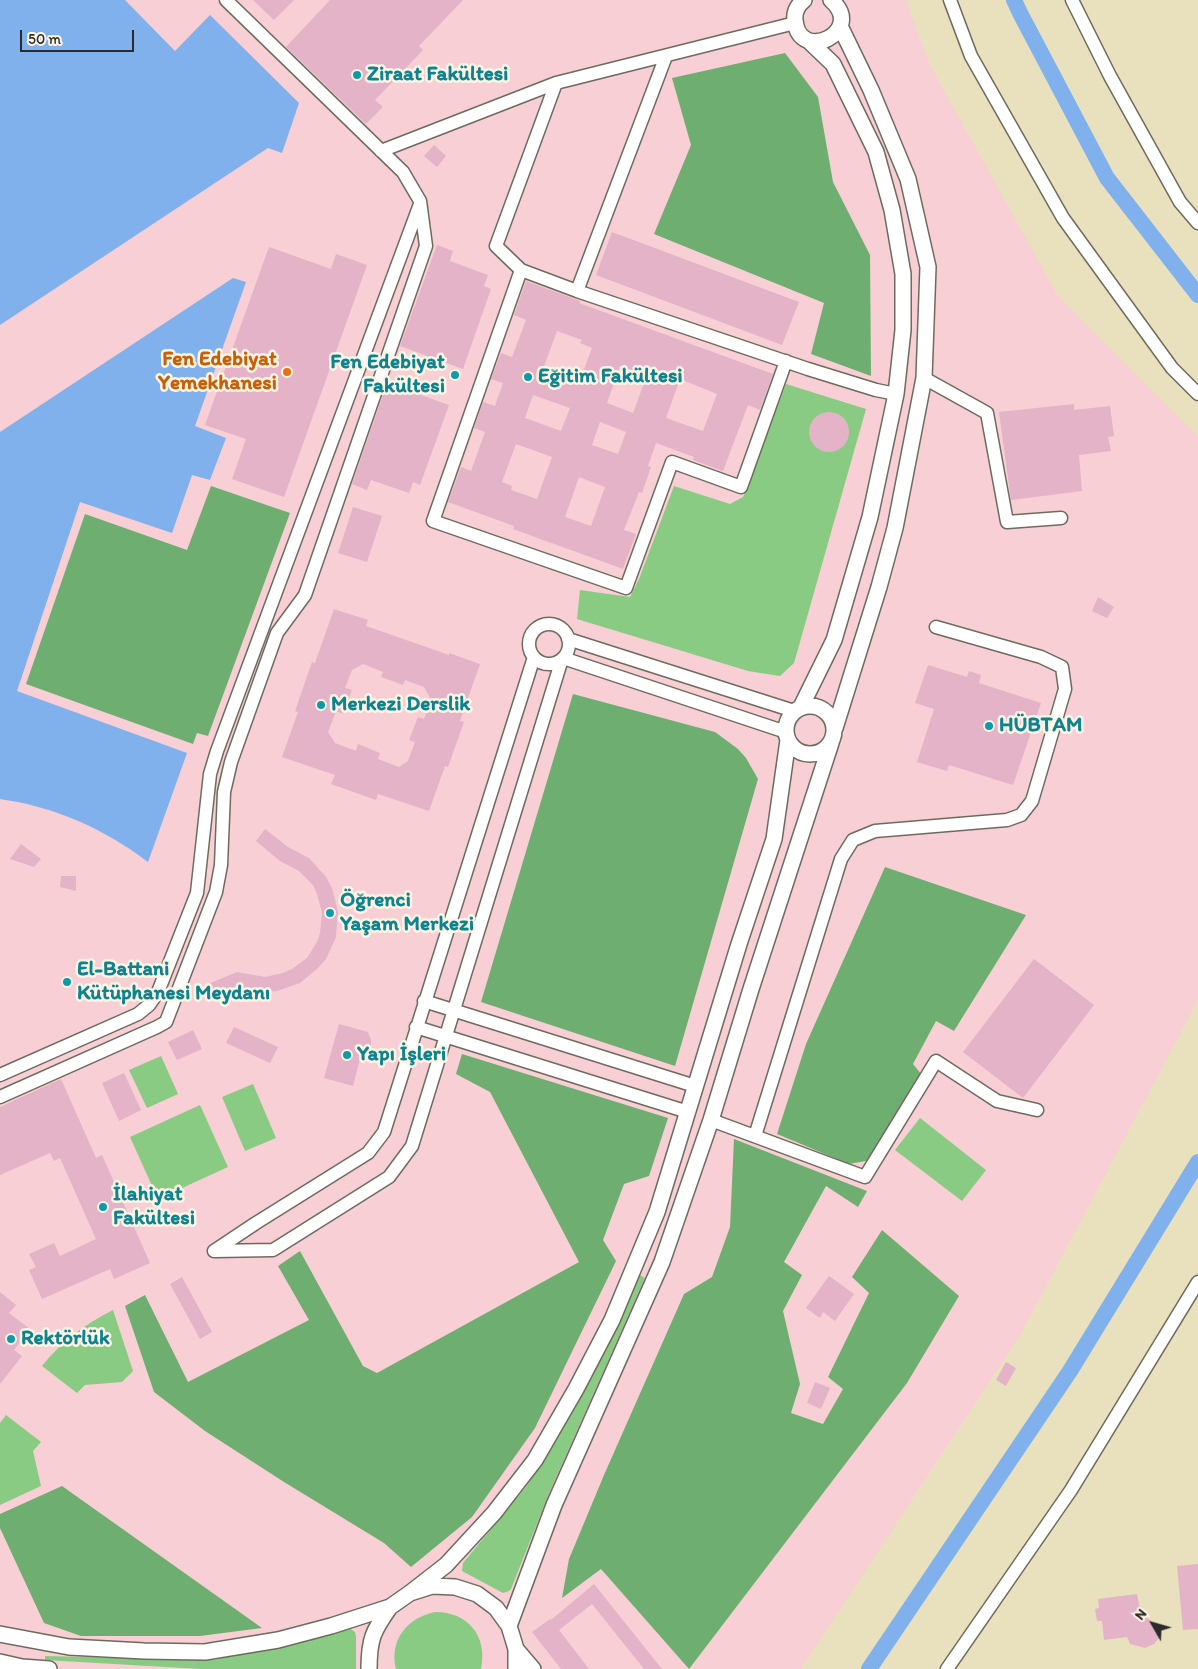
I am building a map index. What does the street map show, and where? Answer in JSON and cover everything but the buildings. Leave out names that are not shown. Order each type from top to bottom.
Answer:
[{"type":"street","points":[[0,1097],[166,1022],[216,892],[221,865],[224,792],[231,762],[277,633],[304,595],[426,246],[420,201],[402,172],[226,0]]},
{"type":"street","points":[[809,41],[828,40],[840,26],[839,8],[832,0]]},
{"type":"street","points":[[950,0],[971,56],[1063,218],[1172,368],[1198,394]]},
{"type":"street","points":[[1072,0],[1110,76],[1180,202],[1198,223]]},
{"type":"street","points":[[0,1634],[69,1647],[204,1652],[278,1640],[390,1607],[446,1565],[494,1513],[535,1460],[576,1389],[612,1320],[657,1212],[774,839],[787,725],[789,718],[798,709],[834,640],[870,517],[896,394],[903,330],[903,274],[892,210],[876,152],[833,64],[801,35],[796,27],[794,17],[796,9],[802,1]]},
{"type":"street","points":[[381,151],[556,83],[795,23]]},
{"type":"street","points":[[509,1626],[554,1505],[662,1262],[710,1120],[833,735],[879,587],[895,528],[924,378],[928,267],[908,179],[840,26]]},
{"type":"street","points":[[577,290],[666,56]]},
{"type":"street","points":[[556,83],[496,246],[521,270],[786,361],[876,390],[896,394]]},
{"type":"street","points":[[0,1075],[138,1014],[149,1005],[158,992],[197,893],[210,774],[217,751],[420,201]]},
{"type":"street","points":[[521,270],[433,521],[626,588],[672,462],[741,487],[786,361]]},
{"type":"street","points":[[924,378],[987,413],[1007,522],[1061,518]]},
{"type":"street","points":[[534,657],[384,1132],[368,1153],[256,1223],[214,1252],[273,1250],[390,1177],[412,1146],[562,659],[567,652],[569,644],[561,628],[552,625],[539,627],[530,638],[530,652],[545,664],[554,663],[562,659],[787,736],[798,751],[804,753],[819,752],[833,735]]},
{"type":"street","points":[[755,1136],[841,859],[853,840],[875,831],[1007,820],[1021,815],[1032,800],[1065,689],[1062,668],[1042,657],[936,628]]},
{"type":"street","points":[[568,639],[798,709],[816,706],[824,709],[829,714],[833,735]]},
{"type":"street","points":[[424,1001],[696,1086]]},
{"type":"street","points":[[416,1026],[688,1112]]},
{"type":"street","points":[[710,1120],[865,1177],[936,1062],[997,1102],[1037,1110]]},
{"type":"street","points":[[947,1669],[1071,1490],[1198,1282]]},
{"type":"street","points":[[410,1593],[432,1586],[455,1586],[477,1594],[490,1603],[509,1626],[516,1648],[516,1669]]},
{"type":"street","points":[[369,1669],[369,1649],[376,1626],[390,1607]]},
{"type":"street","points":[[516,1648],[533,1669]]},
{"type":"street","points":[[0,1662],[49,1669]]},
{"type":"shaded area","points":[[0,0],[906,0],[930,65],[1058,296],[1198,437],[1198,1000],[1022,1332],[801,1669],[0,1669]]},
{"type":"green space","points":[[785,53],[818,97],[833,182],[870,255],[871,376],[811,354],[824,303],[654,234],[691,145],[672,78]]},
{"type":"green space","points":[[786,384],[866,409],[794,663],[780,676],[748,671],[577,619],[580,590],[630,597],[639,579],[674,486],[730,504],[743,497]]},
{"type":"green space","points":[[211,486],[290,513],[208,736],[197,733],[193,744],[26,684],[85,514],[187,550]]},
{"type":"green space","points":[[573,694],[715,732],[738,749],[746,758],[758,779],[675,1066],[481,1002]]},
{"type":"green space","points":[[885,867],[1026,915],[954,1031],[936,1021],[913,1064],[922,1075],[871,1160],[849,1164],[777,1134],[806,1044]]},
{"type":"green space","points":[[462,1054],[668,1118],[649,1176],[624,1184],[603,1240],[616,1261],[535,1428],[472,1517],[411,1567],[384,1543],[205,1431],[154,1392],[125,1306],[145,1295],[188,1382],[309,1320],[278,1266],[300,1251],[363,1366],[377,1373],[579,1262],[490,1092],[456,1074]]},
{"type":"green space","points":[[161,1056],[178,1094],[147,1108],[129,1070]]},
{"type":"green space","points":[[253,1084],[276,1138],[245,1151],[222,1097]]},
{"type":"green space","points":[[200,1105],[228,1167],[158,1199],[130,1137]]},
{"type":"green space","points":[[920,1118],[986,1170],[962,1201],[895,1150]]},
{"type":"green space","points":[[734,1139],[867,1191],[858,1207],[826,1186],[784,1262],[802,1275],[783,1311],[800,1384],[791,1413],[823,1424],[843,1389],[828,1377],[869,1293],[852,1277],[882,1230],[959,1296],[907,1383],[689,1669],[601,1569],[562,1598],[569,1559],[684,1294],[712,1277],[730,1227]]},
{"type":"green space","points":[[640,1275],[645,1278],[550,1491],[511,1589],[503,1593],[462,1571],[463,1563],[527,1486],[567,1420]]},
{"type":"green space","points":[[113,1310],[133,1371],[122,1382],[85,1385],[77,1393],[42,1366],[74,1334]]},
{"type":"green space","points":[[6,1415],[41,1442],[33,1451],[41,1486],[0,1505],[0,1423]]},
{"type":"green space","points":[[62,1486],[262,1628],[200,1636],[81,1636],[44,1623],[0,1528],[0,1514]]},
{"type":"green space","points":[[435,1612],[457,1616],[473,1628],[481,1646],[481,1669],[396,1669],[395,1649],[402,1632],[416,1619]]},
{"type":"green space","points":[[348,1627],[355,1632],[356,1636],[356,1669],[201,1669],[45,1660],[45,1656],[214,1660]]},
{"type":"water","points":[[0,0],[125,0],[175,51],[210,15],[299,103],[282,153],[268,148],[0,325]]},
{"type":"water","points":[[233,278],[246,282],[195,426],[226,438],[210,480],[192,475],[172,533],[80,502],[17,691],[187,753],[148,862],[114,839],[78,821],[40,807],[0,799],[0,432]]},
{"type":"waterway","points":[[1014,0],[1107,178],[1198,295]]},
{"type":"waterway","points":[[869,1669],[1070,1371],[1198,1162]]},
{"type":"place","name":"Ziraat Fakültesi","points":[[357,75]]},
{"type":"place","name":"Fen Edebiyat Yemekhanesi","points":[[287,372]]},
{"type":"place","name":"Fen Edebiyat Fakültesi","points":[[455,375]]},
{"type":"place","name":"Eğitim Fakültesi","points":[[528,377]]},
{"type":"place","name":"Merkezi Derslik","points":[[321,705]]},
{"type":"place","name":"HÜBTAM","points":[[989,726]]},
{"type":"place","name":"Öğrenci Yaşam Merkezi","points":[[330,913]]},
{"type":"place","name":"El-Battani Kütüphanesi Meydanı","points":[[67,982]]},
{"type":"place","name":"Yapı İşleri","points":[[347,1055]]},
{"type":"place","name":"İlahiyat Fakültesi","points":[[103,1207]]},
{"type":"place","name":"Rektörlük","points":[[11,1339]]}]
